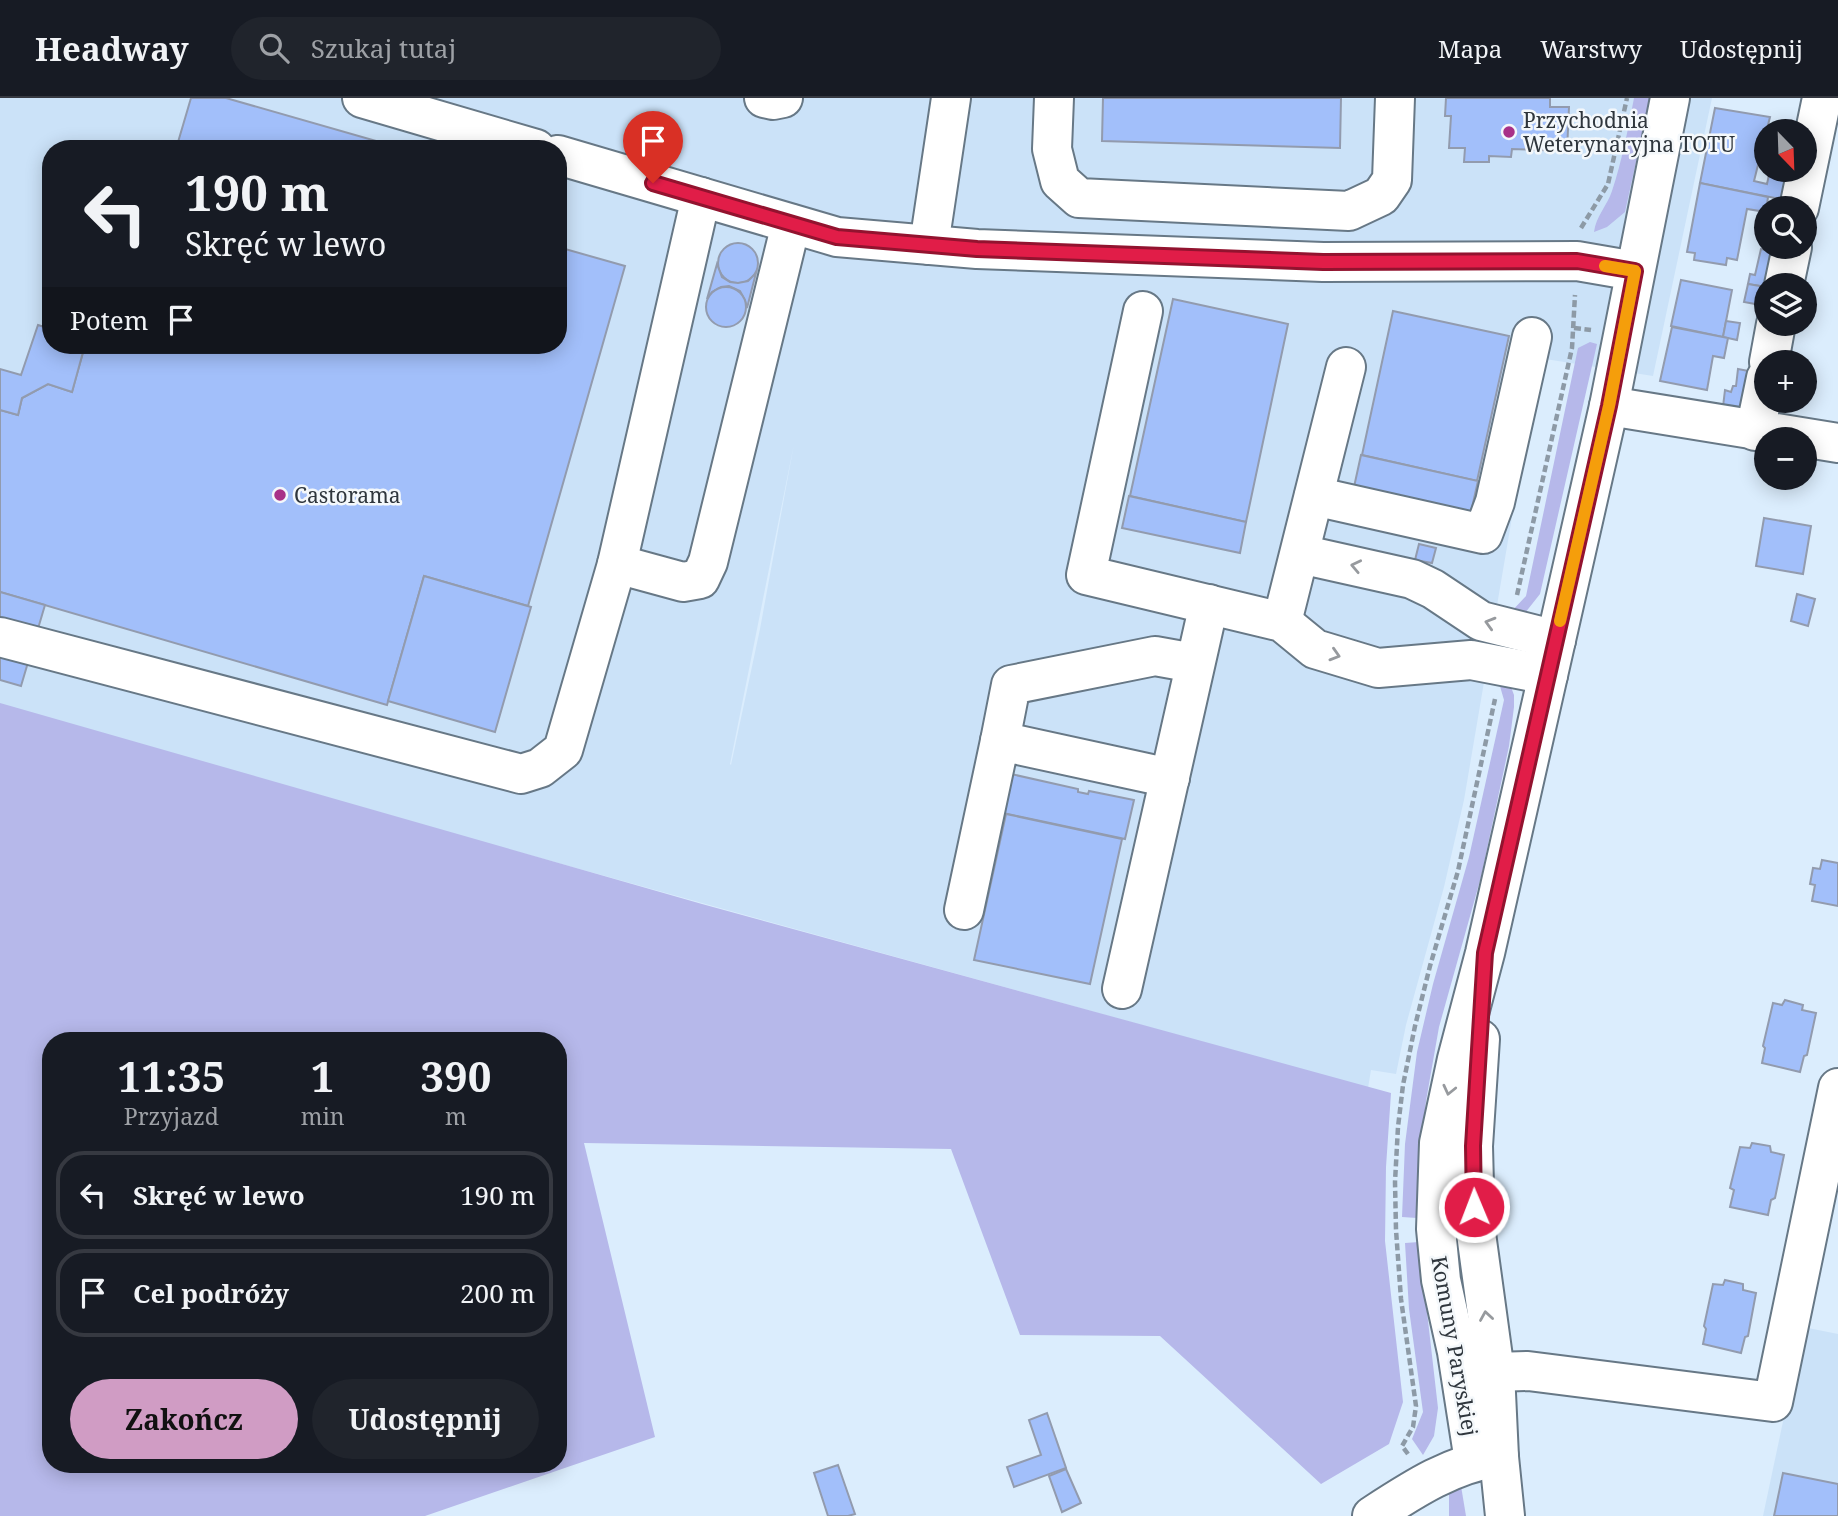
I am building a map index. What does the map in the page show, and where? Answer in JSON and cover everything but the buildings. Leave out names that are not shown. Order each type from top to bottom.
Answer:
[{"type":"street","points":[[362,98],[505,140]]},
{"type":"street","points":[[764,98],[783,98]]},
{"type":"street","points":[[929,245],[951,98]]},
{"type":"street","points":[[1054,98],[1052,149],[1060,181],[1079,198],[1349,211],[1381,196],[1392,180],[1395,98]]},
{"type":"street","name":"Komuny Paryskiej","points":[[1486,1459],[1441,1280],[1436,1229],[1439,1143],[1447,1101],[1485,953],[1609,406],[1670,98]]},
{"type":"street","points":[[1802,196],[1822,98]]},
{"type":"street","points":[[567,158],[837,237],[929,245],[1323,262],[1577,261],[1635,271]]},
{"type":"street","points":[[0,637],[521,774],[540,768],[563,750],[617,564],[701,197]]},
{"type":"street","points":[[617,564],[683,582],[699,579],[708,562],[791,224]]},
{"type":"street","points":[[1143,311],[1086,575],[1282,622],[1315,649],[1378,668],[1471,660],[1552,657]]},
{"type":"street","points":[[1314,496],[1483,534],[1496,502],[1532,337]]},
{"type":"street","points":[[1282,622],[1346,367]]},
{"type":"street","points":[[1609,406],[1754,431]]},
{"type":"street","points":[[1817,440],[1838,443]]},
{"type":"street","points":[[1300,554],[1412,579],[1433,589],[1481,621],[1552,657]]},
{"type":"street","points":[[1122,989],[1209,604]]},
{"type":"street","points":[[964,910],[1011,685],[1155,656],[1194,663]]},
{"type":"street","points":[[1000,741],[1170,778]]},
{"type":"street","name":"Komuny Paryskiej","points":[[1485,953],[1473,1187],[1478,1261],[1495,1372],[1486,1459]]},
{"type":"street","points":[[1495,1372],[1528,1371],[1773,1402],[1838,1088]]},
{"type":"street","points":[[1486,1459],[1505,1516]]},
{"type":"street","name":"Komuny Paryskiej","points":[[1372,1516],[1423,1484],[1486,1459]]},
{"type":"path","points":[[1579,231],[1608,184],[1627,98]]},
{"type":"path","points":[[1512,600],[1519,592],[1572,348],[1575,294]]},
{"type":"shaded area","points":[[0,98],[1712,98],[1653,376],[1539,358],[1464,800],[1444,887],[1406,1025],[1396,1074],[1371,1070],[1368,1088],[0,708]],"holes":[[[794,444],[760,629],[731,765]]]},
{"type":"shaded area","points":[[1634,98],[1650,98],[1625,212],[1607,227],[1594,232],[1616,180]]},
{"type":"shaded area","points":[[1590,342],[1597,344],[1540,594],[1525,613],[1510,613],[1526,596],[1578,348]]},
{"type":"shaded area","points":[[1497,676],[1511,687],[1514,695],[1509,746],[1481,877],[1439,1027],[1426,1101],[1417,1218],[1402,1217],[1405,1144],[1417,1052],[1469,857],[1504,700]]},
{"type":"shaded area","points":[[0,703],[702,904],[1391,1093],[1385,1241],[1403,1402],[1389,1444],[1321,1484],[1160,1336],[1020,1335],[951,1149],[584,1143],[655,1437],[567,1467],[567,1032],[42,1032],[42,1473],[550,1473],[425,1516],[0,1516]]},
{"type":"shaded area","points":[[1419,1242],[1438,1408],[1434,1436],[1423,1455],[1412,1439],[1423,1412],[1409,1309],[1405,1243]]},
{"type":"shaded area","points":[[1803,1327],[1838,1334],[1838,1516],[1763,1516]]},
{"type":"shaded area","points":[[1461,1486],[1466,1516],[1449,1516],[1449,1488]]},
{"type":"slow traffic","points":[[1560,621],[1609,406],[1635,271],[1605,266]]},
{"type":"place","name":"Przychodnia Weterynaryjna TOTU","points":[[1509,132]]},
{"type":"place","name":"Castorama","points":[[280,495]]},
{"type":"route","points":[[653,183],[837,237],[977,249],[1323,262],[1577,261],[1635,271],[1609,406],[1485,953],[1473,1146],[1474,1207]]}]
